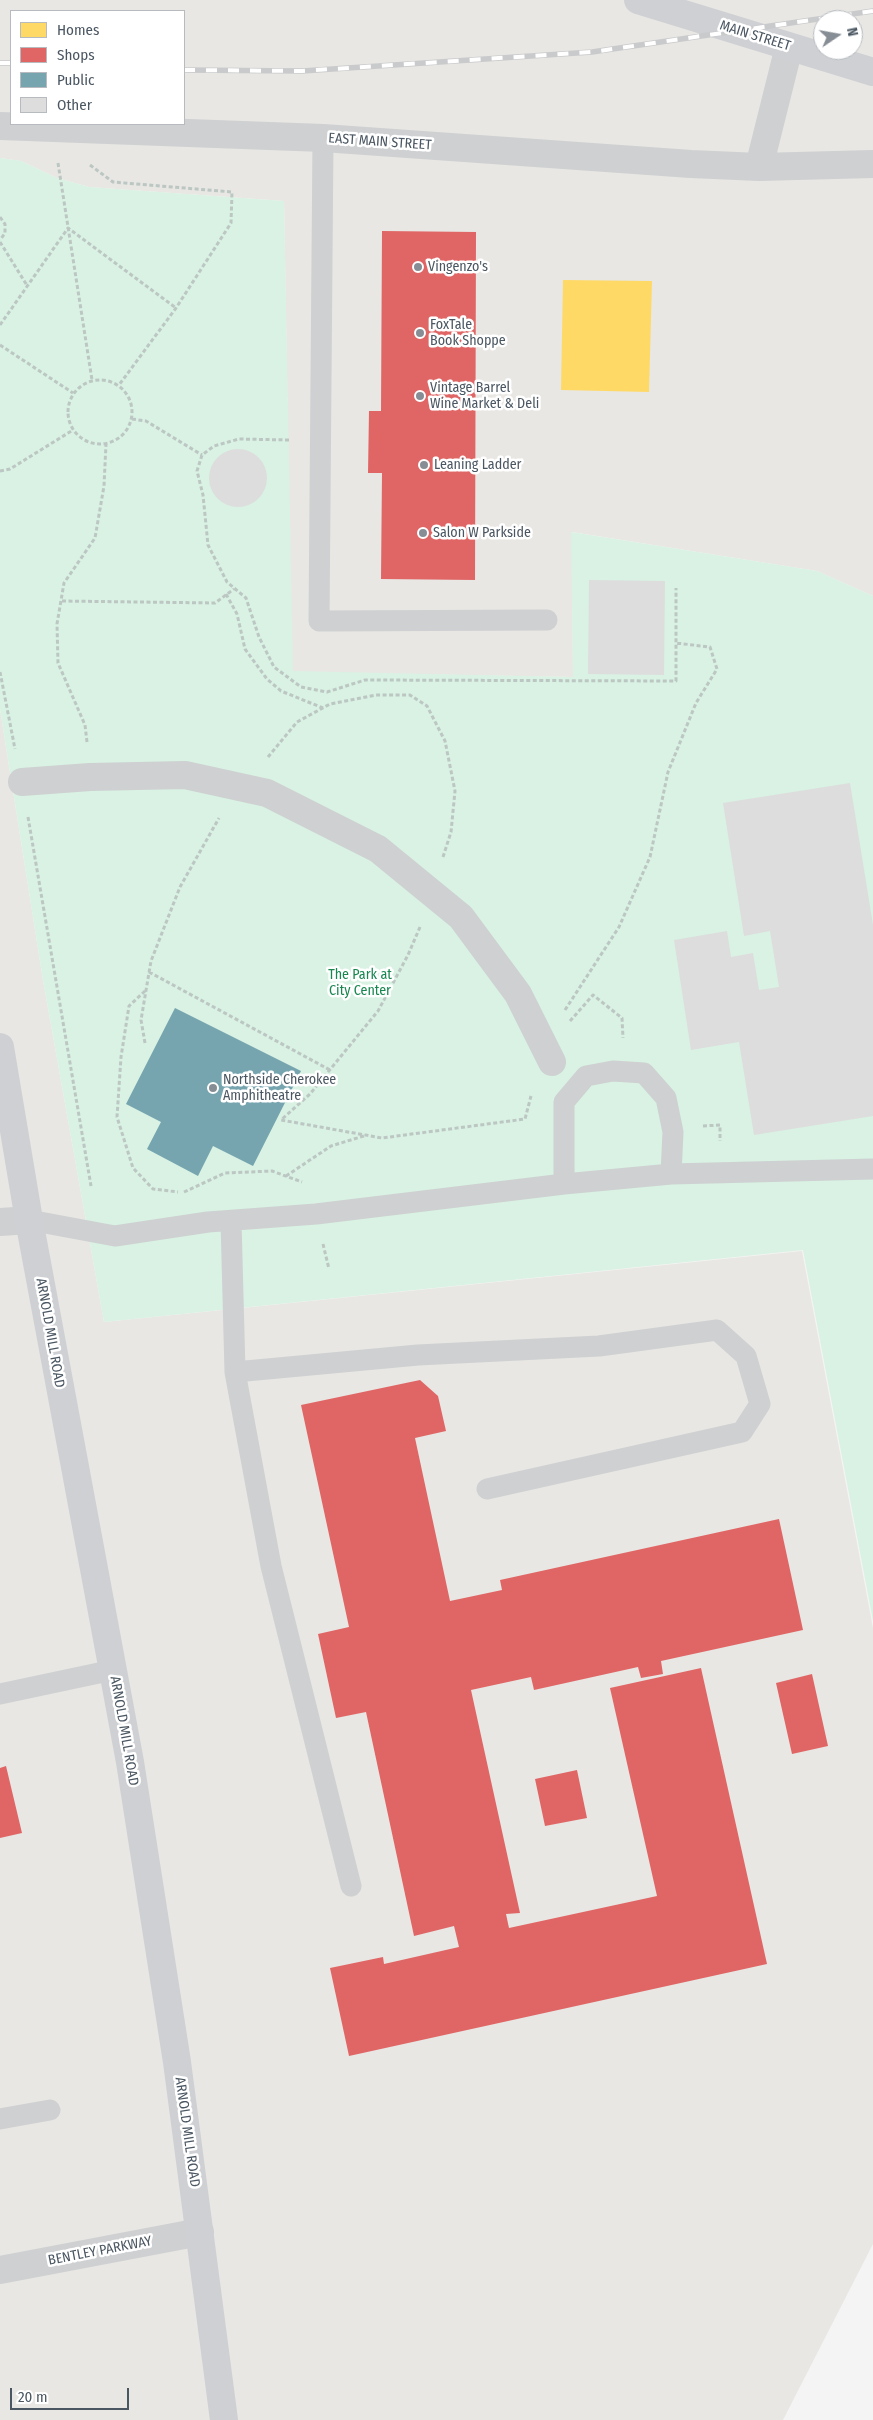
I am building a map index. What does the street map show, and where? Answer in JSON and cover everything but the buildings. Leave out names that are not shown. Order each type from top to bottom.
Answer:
[{"type":"main road","name":"MAIN STREET","points":[[640,0],[873,72]]},
{"type":"main road","name":"ARNOLD MILL ROAD","points":[[0,1047],[29,1220],[130,1762],[177,2062],[224,2420]]},
{"type":"street","points":[[758,167],[789,47]]},
{"type":"street","name":"EAST MAIN STREET","points":[[0,126],[323,138],[681,164],[758,167],[873,164]]},
{"type":"street","points":[[22,782],[90,777],[185,775],[267,793],[378,849],[461,917],[518,994],[552,1062]]},
{"type":"street","points":[[0,1222],[29,1220]]},
{"type":"street","name":"BENTLEY PARKWAY","points":[[0,2270],[200,2232]]},
{"type":"lane","points":[[323,138],[319,620],[547,620]]},
{"type":"lane","points":[[564,1184],[562,1135],[564,1102],[586,1076],[613,1071],[644,1072],[666,1098],[674,1132],[672,1174]]},
{"type":"lane","points":[[29,1220],[115,1236],[208,1222],[316,1214],[564,1184],[672,1174],[873,1169]]},
{"type":"lane","points":[[231,1221],[235,1372],[271,1566],[351,1886]]},
{"type":"lane","points":[[235,1372],[418,1355],[599,1346],[717,1330],[746,1356],[760,1404],[742,1432],[487,1489]]},
{"type":"lane","points":[[0,1694],[113,1670]]},
{"type":"lane","points":[[0,2119],[50,2110]]},
{"type":"path","points":[[57,155],[92,380]]},
{"type":"path","points":[[86,162],[113,182],[232,192],[231,223],[176,308],[118,385]]},
{"type":"path","points":[[0,217],[5,224],[5,234],[0,241],[28,287]]},
{"type":"path","points":[[0,325],[68,228]]},
{"type":"path","points":[[68,228],[176,308]]},
{"type":"path","points":[[0,345],[73,393]]},
{"type":"path","points":[[92,380],[107,380],[118,385],[128,394],[132,406],[132,419],[127,430],[118,440],[106,444],[93,444],[82,439],[73,430],[68,418],[68,405],[73,393],[83,384],[92,380]]},
{"type":"path","points":[[132,419],[146,421],[202,455]]},
{"type":"path","points":[[0,471],[10,469],[73,430]]},
{"type":"path","points":[[90,777],[85,725],[58,663],[57,624],[64,583],[95,538],[104,486],[106,444]]},
{"type":"path","points":[[62,601],[215,603],[234,589]]},
{"type":"path","points":[[226,594],[237,614],[245,649],[267,679],[281,691],[323,708]]},
{"type":"path","points":[[560,1017],[619,927],[650,857],[668,772],[696,703],[716,669],[710,647],[676,643]]},
{"type":"path","points":[[0,672],[22,782],[91,1186]]},
{"type":"path","points":[[145,1043],[140,1020],[151,961],[180,887],[214,825],[242,788],[297,722],[330,704],[376,695],[410,695],[426,706],[445,741],[455,791],[451,832],[433,894],[408,955],[378,1012],[310,1094],[281,1120],[382,1138],[524,1119],[533,1091],[552,1062]]},
{"type":"path","points":[[149,972],[330,1070]]},
{"type":"path","points":[[146,991],[129,1006],[121,1057],[117,1117],[133,1168],[154,1189],[181,1193],[225,1173],[272,1171],[304,1183],[316,1214],[329,1269]]},
{"type":"path","points":[[567,1025],[593,995],[622,1018],[622,1038]]},
{"type":"path","points":[[614,1039],[630,1040]]},
{"type":"path","points":[[699,1126],[720,1125],[720,1145]]},
{"type":"path","points":[[285,1176],[331,1146],[368,1135]]},
{"type":"shaded area","points":[[0,0],[873,0],[873,596],[817,571],[572,532],[573,677],[292,672],[284,201],[89,187],[57,178],[21,161],[0,158]]},
{"type":"shaded area","points":[[0,709],[43,980],[104,1322],[802,1251],[873,1628],[873,2244],[783,2420],[0,2420]]},
{"type":"green space","name":"The Park at City Center","points":[[0,158],[21,161],[57,178],[89,187],[284,201],[293,671],[573,677],[571,532],[817,571],[873,596],[873,1621],[803,1250],[104,1322],[43,980],[0,709]]},
{"type":"railway","points":[[185,70],[302,71],[592,52],[873,11]]},
{"type":"railway","points":[[0,63],[10,63]]},
{"type":"place","name":"Vingenzo's","points":[[418,267]]},
{"type":"place","name":"FoxTale Book Shoppe","points":[[420,333]]},
{"type":"place","name":"Vintage Barrel Wine Market & Deli","points":[[420,396]]},
{"type":"place","name":"Leaning Ladder","points":[[424,465]]},
{"type":"place","name":"Salon W Parkside","points":[[423,533]]},
{"type":"place","name":"Northside Cherokee Amphitheatre","points":[[213,1088]]}]
